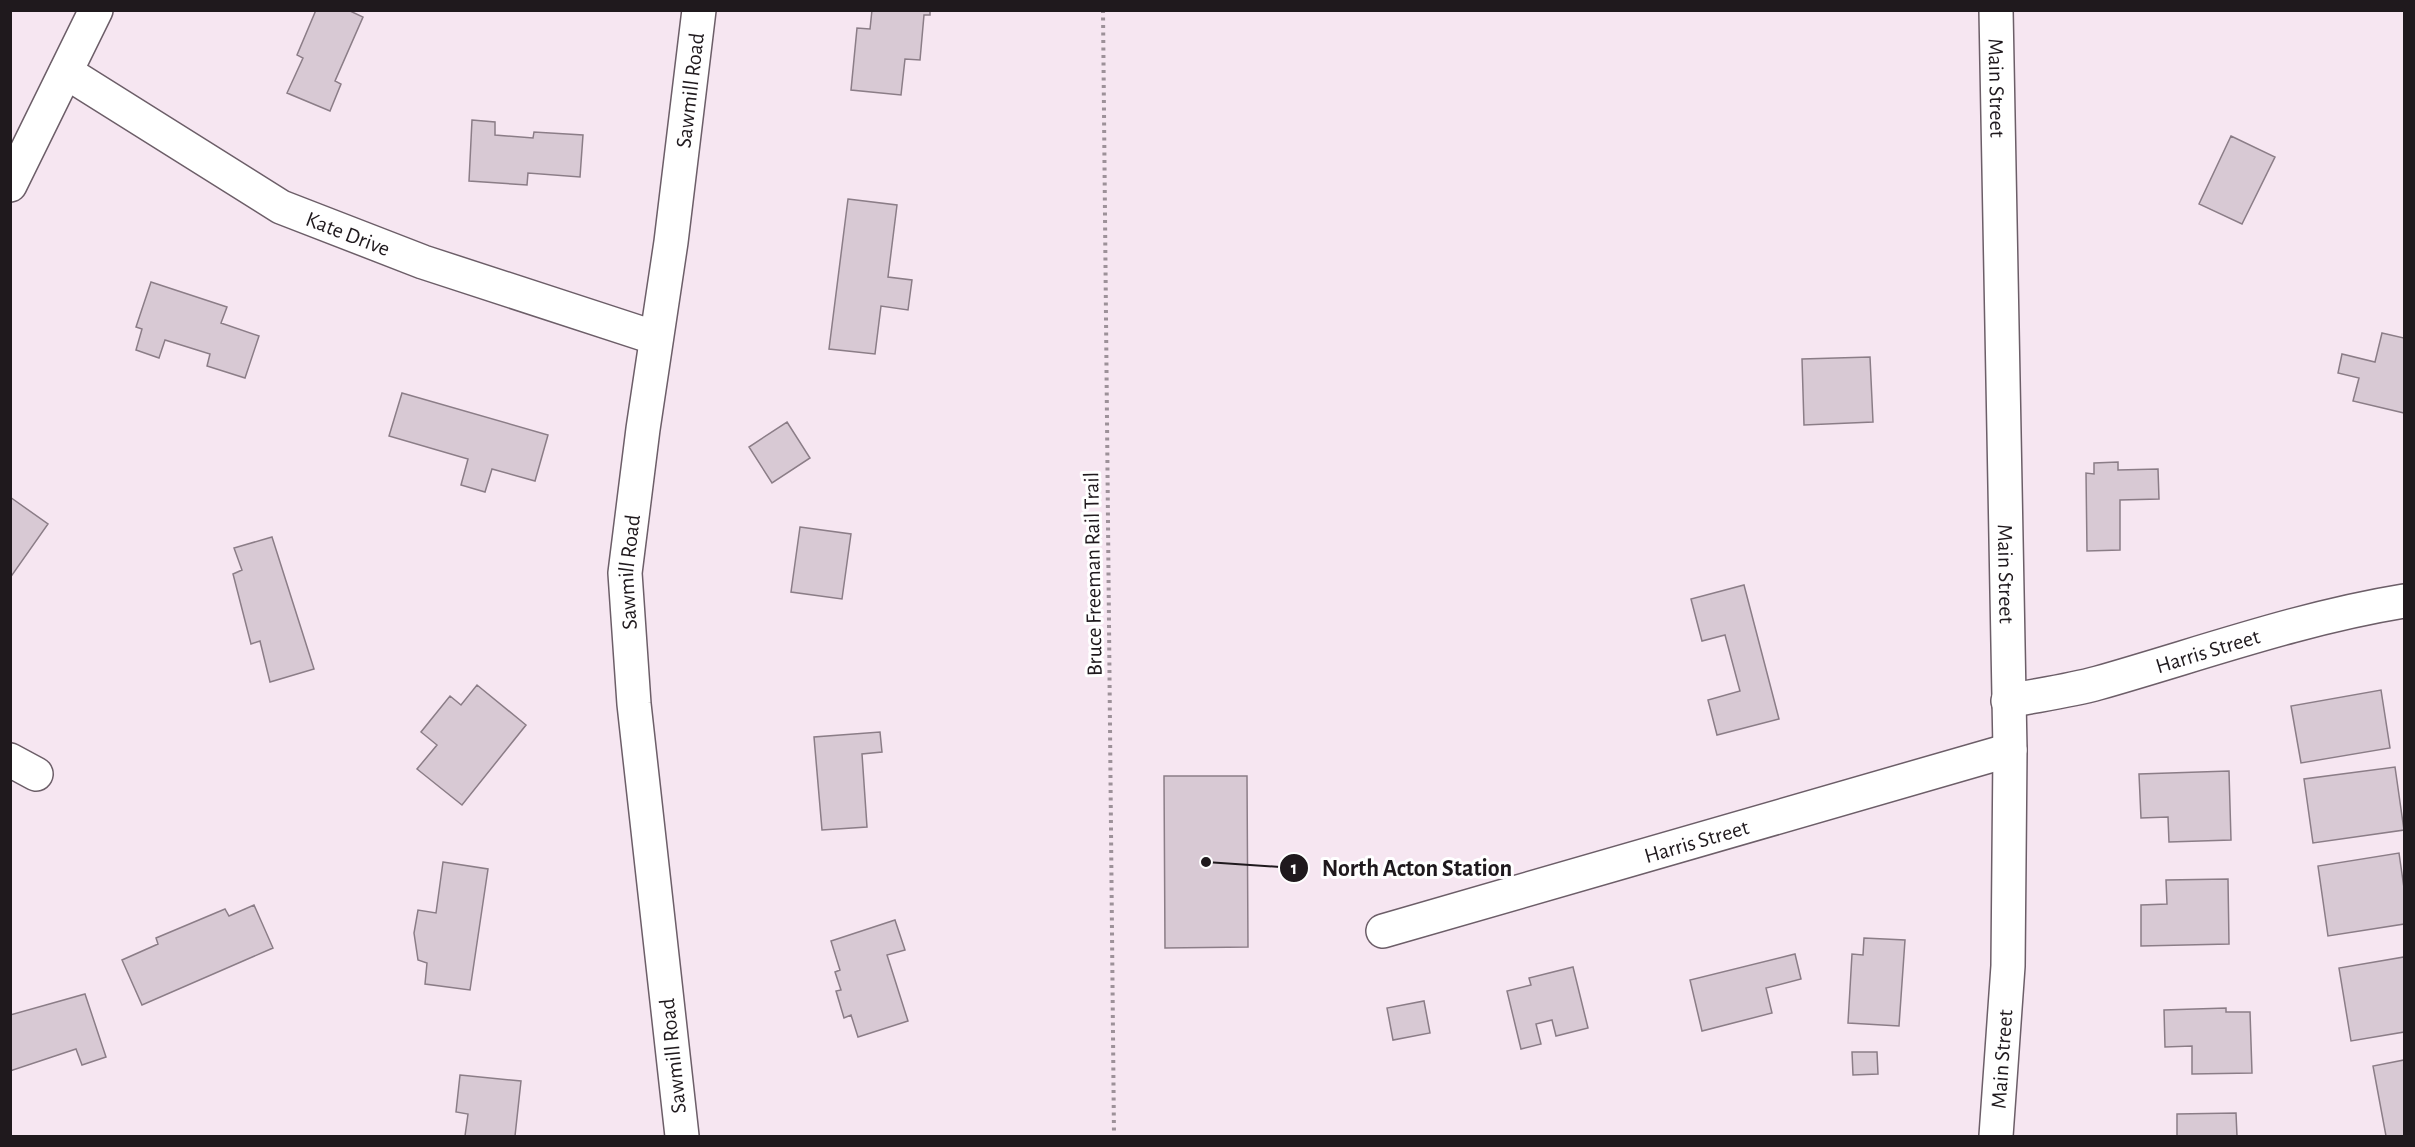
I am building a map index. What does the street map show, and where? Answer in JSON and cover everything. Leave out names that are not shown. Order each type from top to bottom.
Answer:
[{"type":"street","points":[[10,185],[96,10]]},
{"type":"street","name":"Sawmill Road","points":[[682,1137],[634,704],[625,573],[671,242],[699,10]]},
{"type":"street","name":"Main Street","points":[[1996,10],[2010,750],[2008,966],[1996,1137]]},
{"type":"street","name":"Kate Drive","points":[[66,72],[281,207],[423,262],[656,338]]},
{"type":"street","name":"Harris Street","points":[[2008,701],[2095,683],[2290,626],[2404,601]]},
{"type":"street","name":"Harris Street","points":[[1383,931],[2010,750]]},
{"type":"path","name":"Bruce Freeman Rail Trail","points":[[1103,10],[1114,1137]]},
{"type":"building","points":[[316,10],[348,10],[363,17],[335,81],[341,84],[330,111],[287,93],[303,58],[297,55]]},
{"type":"building","points":[[872,10],[930,10],[930,15],[924,15],[920,60],[905,59],[901,95],[851,90],[857,28],[870,29]]},
{"type":"building","points":[[472,120],[495,122],[495,135],[533,138],[534,132],[583,135],[580,177],[528,173],[527,185],[469,181]]},
{"type":"building","points":[[2231,136],[2275,157],[2242,224],[2199,204]]},
{"type":"building","points":[[848,199],[897,205],[888,277],[912,280],[908,310],[881,306],[875,354],[829,349]]},
{"type":"building","points":[[151,282],[227,307],[221,323],[259,336],[245,378],[207,366],[210,354],[165,340],[159,358],[136,350],[142,329],[136,327]]},
{"type":"building","points":[[2382,333],[2404,338],[2404,413],[2353,401],[2359,378],[2338,373],[2342,354],[2375,362]]},
{"type":"building","points":[[1870,357],[1873,422],[1804,425],[1802,359]]},
{"type":"building","points":[[402,393],[548,435],[535,481],[492,469],[485,492],[461,485],[468,459],[389,436]]},
{"type":"building","points":[[787,422],[810,458],[772,483],[749,447]]},
{"type":"building","points":[[2118,462],[2118,470],[2158,469],[2159,499],[2120,500],[2120,550],[2087,551],[2086,473],[2094,474],[2094,463]]},
{"type":"building","points":[[10,497],[48,524],[10,578]]},
{"type":"building","points":[[800,527],[851,534],[842,599],[791,592]]},
{"type":"building","points":[[272,537],[314,669],[270,682],[260,641],[251,644],[233,574],[242,570],[234,548]]},
{"type":"building","points":[[1744,585],[1779,719],[1717,735],[1708,700],[1740,691],[1725,635],[1702,641],[1691,599]]},
{"type":"building","points":[[477,685],[526,725],[462,805],[417,769],[437,745],[421,732],[450,696],[461,705]]},
{"type":"building","points":[[2381,690],[2390,748],[2301,763],[2291,706]]},
{"type":"building","points":[[880,732],[882,752],[862,754],[867,827],[822,830],[814,737]]},
{"type":"building","points":[[2395,767],[2404,830],[2313,843],[2304,779]]},
{"type":"building","points":[[2229,771],[2231,840],[2169,842],[2168,817],[2141,818],[2139,774]]},
{"type":"building","points":[[1164,776],[1247,776],[1248,947],[1165,948]]},
{"type":"building","points":[[2399,853],[2404,888],[2404,924],[2328,936],[2318,866]]},
{"type":"building","points":[[443,862],[488,869],[470,990],[425,984],[427,963],[418,960],[414,933],[418,910],[436,913]]},
{"type":"building","points":[[2228,879],[2229,944],[2141,946],[2141,905],[2167,904],[2166,880]]},
{"type":"building","points":[[254,905],[273,948],[142,1005],[122,960],[158,944],[156,938],[225,909],[229,916]]},
{"type":"building","points":[[895,920],[905,950],[887,955],[908,1021],[858,1037],[851,1015],[844,1018],[836,991],[841,990],[835,972],[840,970],[831,941]]},
{"type":"building","points":[[1864,938],[1905,940],[1899,1026],[1848,1023],[1852,954],[1863,955]]},
{"type":"building","points":[[1795,954],[1801,979],[1766,988],[1772,1013],[1702,1031],[1690,980]]},
{"type":"building","points":[[2404,957],[2404,1032],[2351,1041],[2339,968]]},
{"type":"building","points":[[1573,967],[1588,1028],[1556,1036],[1552,1020],[1536,1024],[1541,1044],[1521,1049],[1507,991],[1531,985],[1529,978]]},
{"type":"building","points":[[85,994],[106,1057],[82,1065],[76,1049],[10,1071],[10,1015]]},
{"type":"building","points":[[1424,1001],[1430,1033],[1393,1040],[1387,1008]]},
{"type":"building","points":[[2226,1008],[2226,1012],[2250,1012],[2252,1073],[2192,1074],[2192,1046],[2165,1047],[2164,1010]]},
{"type":"building","points":[[1852,1052],[1877,1052],[1878,1074],[1853,1075]]},
{"type":"building","points":[[2404,1060],[2404,1136],[2386,1136],[2373,1066]]},
{"type":"building","points":[[460,1075],[521,1081],[515,1136],[465,1136],[468,1114],[456,1112]]},
{"type":"building","points":[[2236,1113],[2237,1136],[2177,1136],[2177,1114]]},
{"type":"place","name":"North Acton Station","points":[[1206,862]]}]
